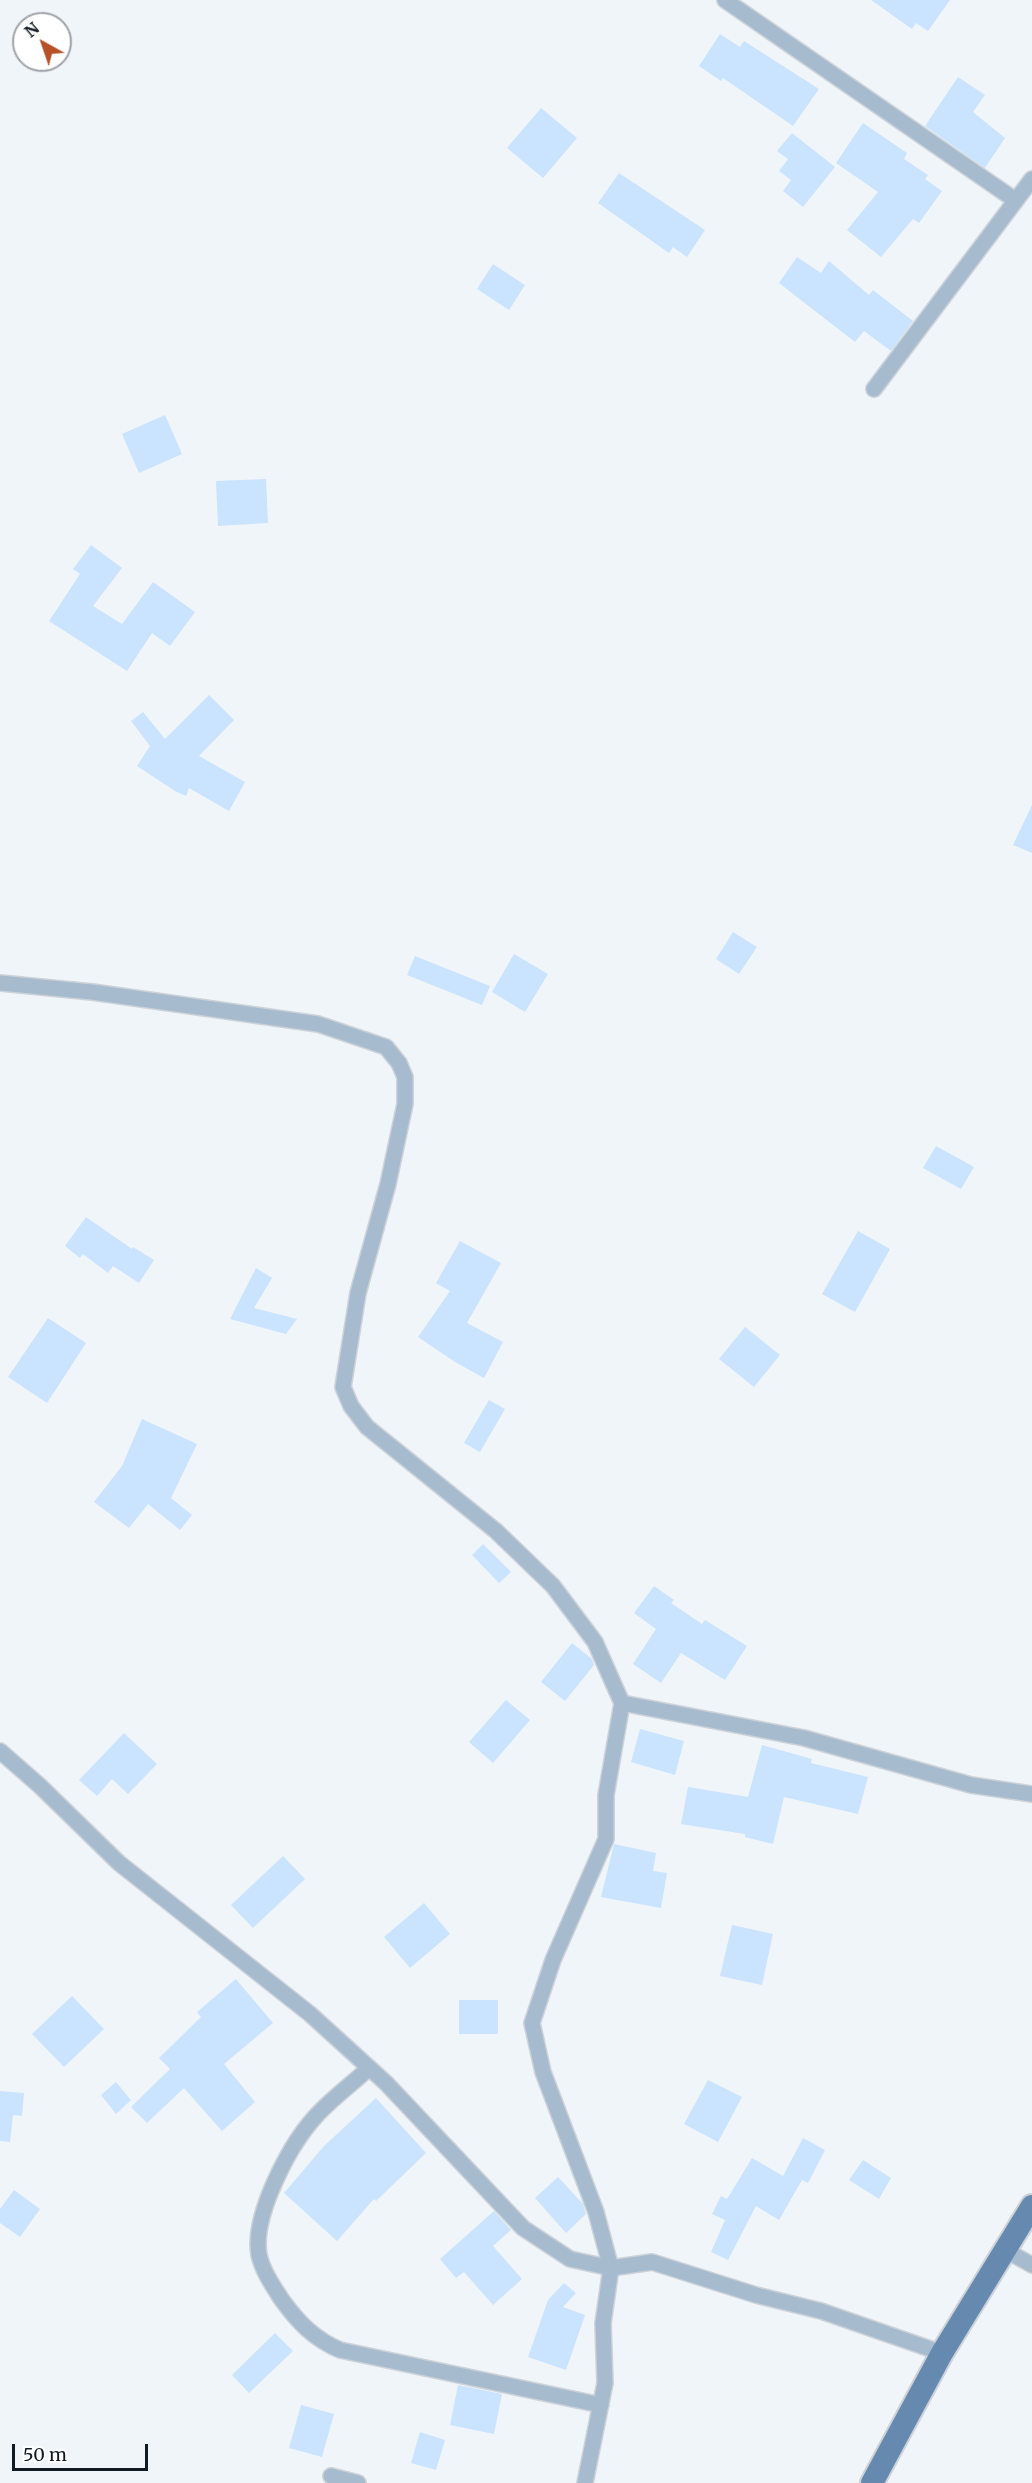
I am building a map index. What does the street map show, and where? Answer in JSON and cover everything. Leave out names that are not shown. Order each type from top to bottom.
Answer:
[{"type":"main road","points":[[872,2483],[942,2353],[1007,2251],[1032,2206]]},
{"type":"street","points":[[725,0],[1015,200]]},
{"type":"street","points":[[874,389],[1032,179]]},
{"type":"street","points":[[0,983],[92,992],[318,1024],[386,1047],[399,1062],[405,1077],[405,1104],[388,1184],[358,1293],[343,1387],[351,1406],[367,1427],[496,1531],[553,1586],[595,1642],[622,1703],[606,1795],[606,1839],[553,1960],[532,2023],[543,2072],[596,2212],[611,2268],[603,2323],[605,2383],[585,2483]]},
{"type":"street","points":[[622,1703],[804,1738],[971,1785],[1032,1794]]},
{"type":"street","points":[[0,1751],[119,1863],[310,2014],[369,2068],[523,2228],[570,2259],[611,2268],[652,2262],[756,2295],[821,2310],[942,2353]]},
{"type":"street","points":[[369,2068],[314,2118],[286,2163],[268,2200],[259,2226],[259,2255],[268,2280],[304,2328],[322,2343],[340,2350],[601,2406]]},
{"type":"street","points":[[1007,2251],[1032,2265]]},
{"type":"street","points":[[331,2476],[358,2483]]},
{"type":"building","points":[[871,0],[950,0],[928,31],[916,23],[912,29]]},
{"type":"building","points":[[720,34],[740,47],[744,41],[819,89],[793,126],[723,78],[721,81],[699,66]]},
{"type":"building","points":[[958,77],[985,95],[973,112],[1005,138],[985,168],[925,126]]},
{"type":"building","points":[[541,108],[577,138],[543,178],[507,148]]},
{"type":"building","points":[[863,123],[907,153],[904,159],[928,175],[925,179],[942,191],[919,223],[913,219],[881,257],[847,230],[878,192],[836,163]]},
{"type":"building","points":[[792,133],[835,167],[803,207],[783,191],[791,180],[779,171],[788,159],[777,151]]},
{"type":"building","points":[[619,173],[705,230],[687,257],[673,247],[669,253],[598,203]]},
{"type":"building","points":[[797,257],[821,273],[829,261],[869,295],[873,290],[913,321],[891,351],[864,331],[855,342],[779,283]]},
{"type":"building","points":[[493,264],[525,285],[509,310],[477,289]]},
{"type":"building","points":[[165,415],[182,454],[139,473],[122,434]]},
{"type":"building","points":[[266,479],[268,523],[218,526],[216,481]]},
{"type":"building","points":[[91,545],[122,568],[93,606],[122,624],[153,582],[195,612],[170,646],[152,633],[127,671],[49,621],[80,574],[73,569]]},
{"type":"building","points":[[209,695],[234,720],[199,756],[245,782],[229,811],[189,788],[186,796],[175,791],[137,766],[150,746],[131,721],[143,712],[165,739]]},
{"type":"building","points":[[1032,805],[1032,853],[1013,845]]},
{"type":"building","points":[[733,932],[757,947],[739,974],[716,959]]},
{"type":"building","points":[[514,954],[548,974],[525,1012],[492,992]]},
{"type":"building","points":[[415,956],[490,986],[482,1005],[407,975]]},
{"type":"building","points":[[936,1146],[974,1167],[961,1189],[923,1168]]},
{"type":"building","points":[[86,1217],[132,1249],[133,1247],[154,1260],[139,1283],[113,1266],[108,1273],[83,1254],[80,1258],[65,1246]]},
{"type":"building","points":[[858,1231],[890,1249],[855,1312],[822,1294]]},
{"type":"building","points":[[460,1241],[501,1263],[467,1323],[503,1342],[484,1378],[418,1337],[450,1291],[436,1283]]},
{"type":"building","points":[[256,1268],[272,1278],[254,1308],[297,1319],[286,1334],[230,1319]]},
{"type":"building","points":[[48,1318],[86,1343],[47,1403],[8,1377]]},
{"type":"building","points":[[745,1327],[780,1355],[754,1387],[719,1359]]},
{"type":"building","points":[[489,1400],[505,1409],[480,1452],[464,1443]]},
{"type":"building","points":[[142,1419],[197,1444],[171,1498],[192,1515],[180,1530],[148,1504],[129,1528],[94,1502],[122,1466]]},
{"type":"building","points":[[483,1544],[511,1572],[499,1583],[472,1555]]},
{"type":"building","points":[[654,1586],[674,1600],[671,1603],[702,1624],[705,1620],[747,1646],[725,1680],[681,1653],[661,1683],[633,1664],[656,1629],[634,1613]]},
{"type":"building","points":[[572,1643],[592,1659],[594,1665],[565,1701],[541,1682]]},
{"type":"building","points":[[506,1700],[530,1720],[493,1763],[469,1742]]},
{"type":"building","points":[[640,1729],[684,1741],[675,1775],[631,1762]]},
{"type":"building","points":[[124,1733],[157,1764],[128,1794],[112,1779],[97,1796],[79,1780]]},
{"type":"building","points":[[762,1745],[812,1759],[811,1763],[868,1777],[858,1814],[784,1797],[773,1844],[745,1837],[745,1834],[681,1824],[688,1787],[748,1797]]},
{"type":"building","points":[[614,1844],[656,1853],[653,1871],[667,1873],[661,1908],[601,1897]]},
{"type":"building","points":[[283,1856],[305,1879],[253,1928],[231,1905]]},
{"type":"building","points":[[424,1903],[450,1934],[410,1968],[384,1937]]},
{"type":"building","points":[[732,1925],[773,1934],[762,1985],[720,1976]]},
{"type":"building","points":[[236,1979],[273,2023],[224,2064],[255,2102],[222,2131],[184,2088],[147,2123],[131,2107],[170,2069],[159,2058],[201,2017],[197,2012]]},
{"type":"building","points":[[72,1996],[104,2029],[64,2067],[32,2034]]},
{"type":"building","points":[[459,2000],[498,2000],[498,2034],[459,2034]]},
{"type":"building","points":[[708,2080],[742,2097],[718,2142],[684,2124]]},
{"type":"building","points":[[116,2082],[131,2100],[116,2114],[101,2095]]},
{"type":"building","points":[[0,2091],[24,2093],[22,2116],[13,2115],[10,2142],[0,2141]]},
{"type":"building","points":[[376,2098],[426,2153],[376,2201],[374,2199],[337,2241],[284,2193],[324,2146]]},
{"type":"building","points":[[803,2138],[825,2150],[808,2183],[802,2180],[779,2220],[756,2206],[728,2260],[711,2252],[725,2220],[712,2214],[721,2196],[727,2199],[752,2158],[783,2176]]},
{"type":"building","points":[[863,2160],[891,2178],[879,2199],[849,2180]]},
{"type":"building","points":[[558,2177],[583,2204],[586,2214],[566,2233],[535,2198]]},
{"type":"building","points":[[14,2190],[40,2209],[20,2237],[0,2223],[0,2209]]},
{"type":"building","points":[[494,2211],[511,2230],[493,2246],[522,2279],[493,2305],[464,2272],[456,2278],[440,2259]]},
{"type":"building","points":[[564,2283],[576,2293],[563,2307],[585,2315],[566,2370],[528,2357],[548,2300]]},
{"type":"building","points":[[275,2333],[293,2351],[249,2393],[232,2375]]},
{"type":"building","points":[[458,2385],[502,2394],[494,2434],[450,2425]]},
{"type":"building","points":[[301,2405],[334,2414],[322,2457],[289,2448]]},
{"type":"building","points":[[420,2432],[445,2440],[436,2470],[411,2463]]}]
